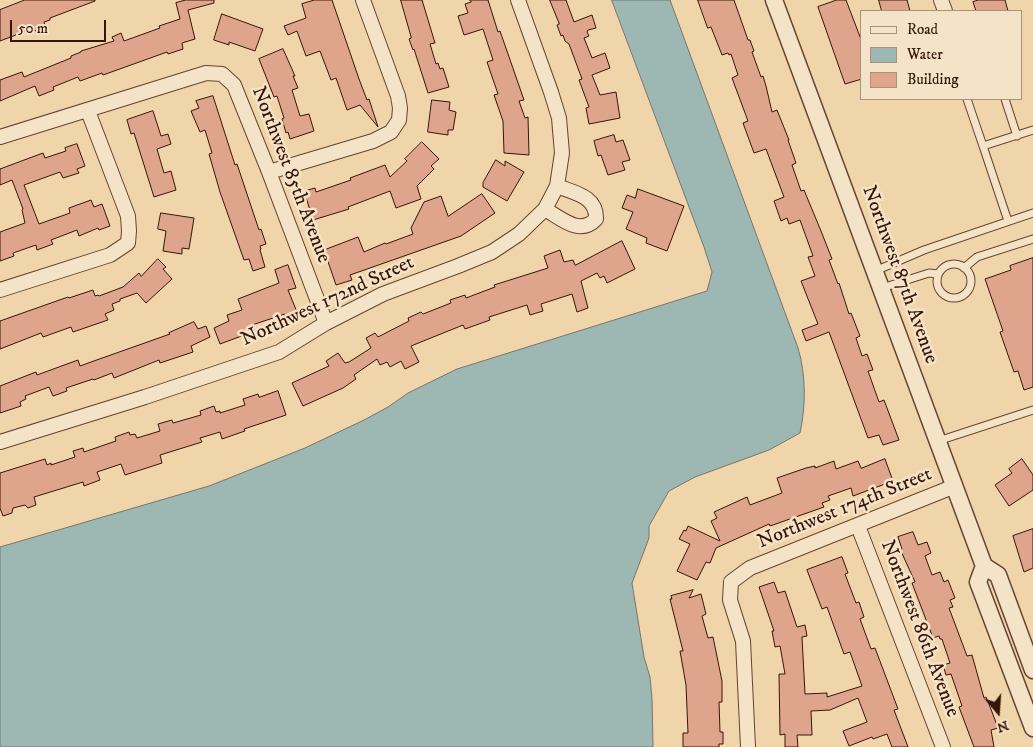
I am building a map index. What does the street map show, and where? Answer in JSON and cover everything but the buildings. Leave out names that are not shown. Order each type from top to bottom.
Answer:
[{"type":"street","points":[[269,172],[373,141],[391,132],[399,120],[398,96],[363,0]]},
{"type":"street","points":[[518,0],[559,118],[562,153],[557,186],[545,209],[580,227],[586,226],[596,219],[596,210],[591,201],[557,186]]},
{"type":"street","name":"Northwest 87th Avenue","points":[[774,0],[984,566],[998,576],[1033,670]]},
{"type":"street","name":"Northwest 85th Avenue","points":[[88,111],[206,73],[222,74],[234,85],[326,323]]},
{"type":"street","points":[[0,138],[88,111],[128,216],[129,231],[128,243],[110,255],[0,290]]},
{"type":"street","name":"Northwest 172nd Street","points":[[0,442],[145,397],[279,352],[326,323],[383,294],[492,252],[520,234],[545,209]]},
{"type":"street","name":"Northwest 174th Street","points":[[748,747],[743,641],[730,600],[732,582],[750,568],[955,486]]},
{"type":"street","name":"Northwest 86th Avenue","points":[[858,526],[943,747]]},
{"type":"street","name":"Northwest 87th Avenue","points":[[984,566],[978,582],[1033,728]]},
{"type":"lane","points":[[967,100],[1008,222]]},
{"type":"lane","points":[[1005,100],[1018,136]]},
{"type":"lane","points":[[983,146],[1033,130]]},
{"type":"lane","points":[[875,271],[924,250],[1033,213]]},
{"type":"lane","points":[[964,268],[977,257],[1033,239]]},
{"type":"lane","points":[[958,265],[964,268],[971,281],[968,290],[961,297],[949,298],[940,291],[937,280],[938,274],[947,266],[958,265]]},
{"type":"lane","points":[[881,288],[929,273],[938,274]]},
{"type":"lane","points":[[938,441],[1033,410]]},
{"type":"water","points":[[612,0],[670,0],[798,348],[804,379],[804,401],[800,433],[769,450],[695,477],[669,491],[649,526],[649,538],[632,583],[644,657],[650,677],[653,747],[0,747],[0,547],[209,486],[305,448],[364,420],[408,393],[457,369],[707,291],[712,272],[704,247]]}]
